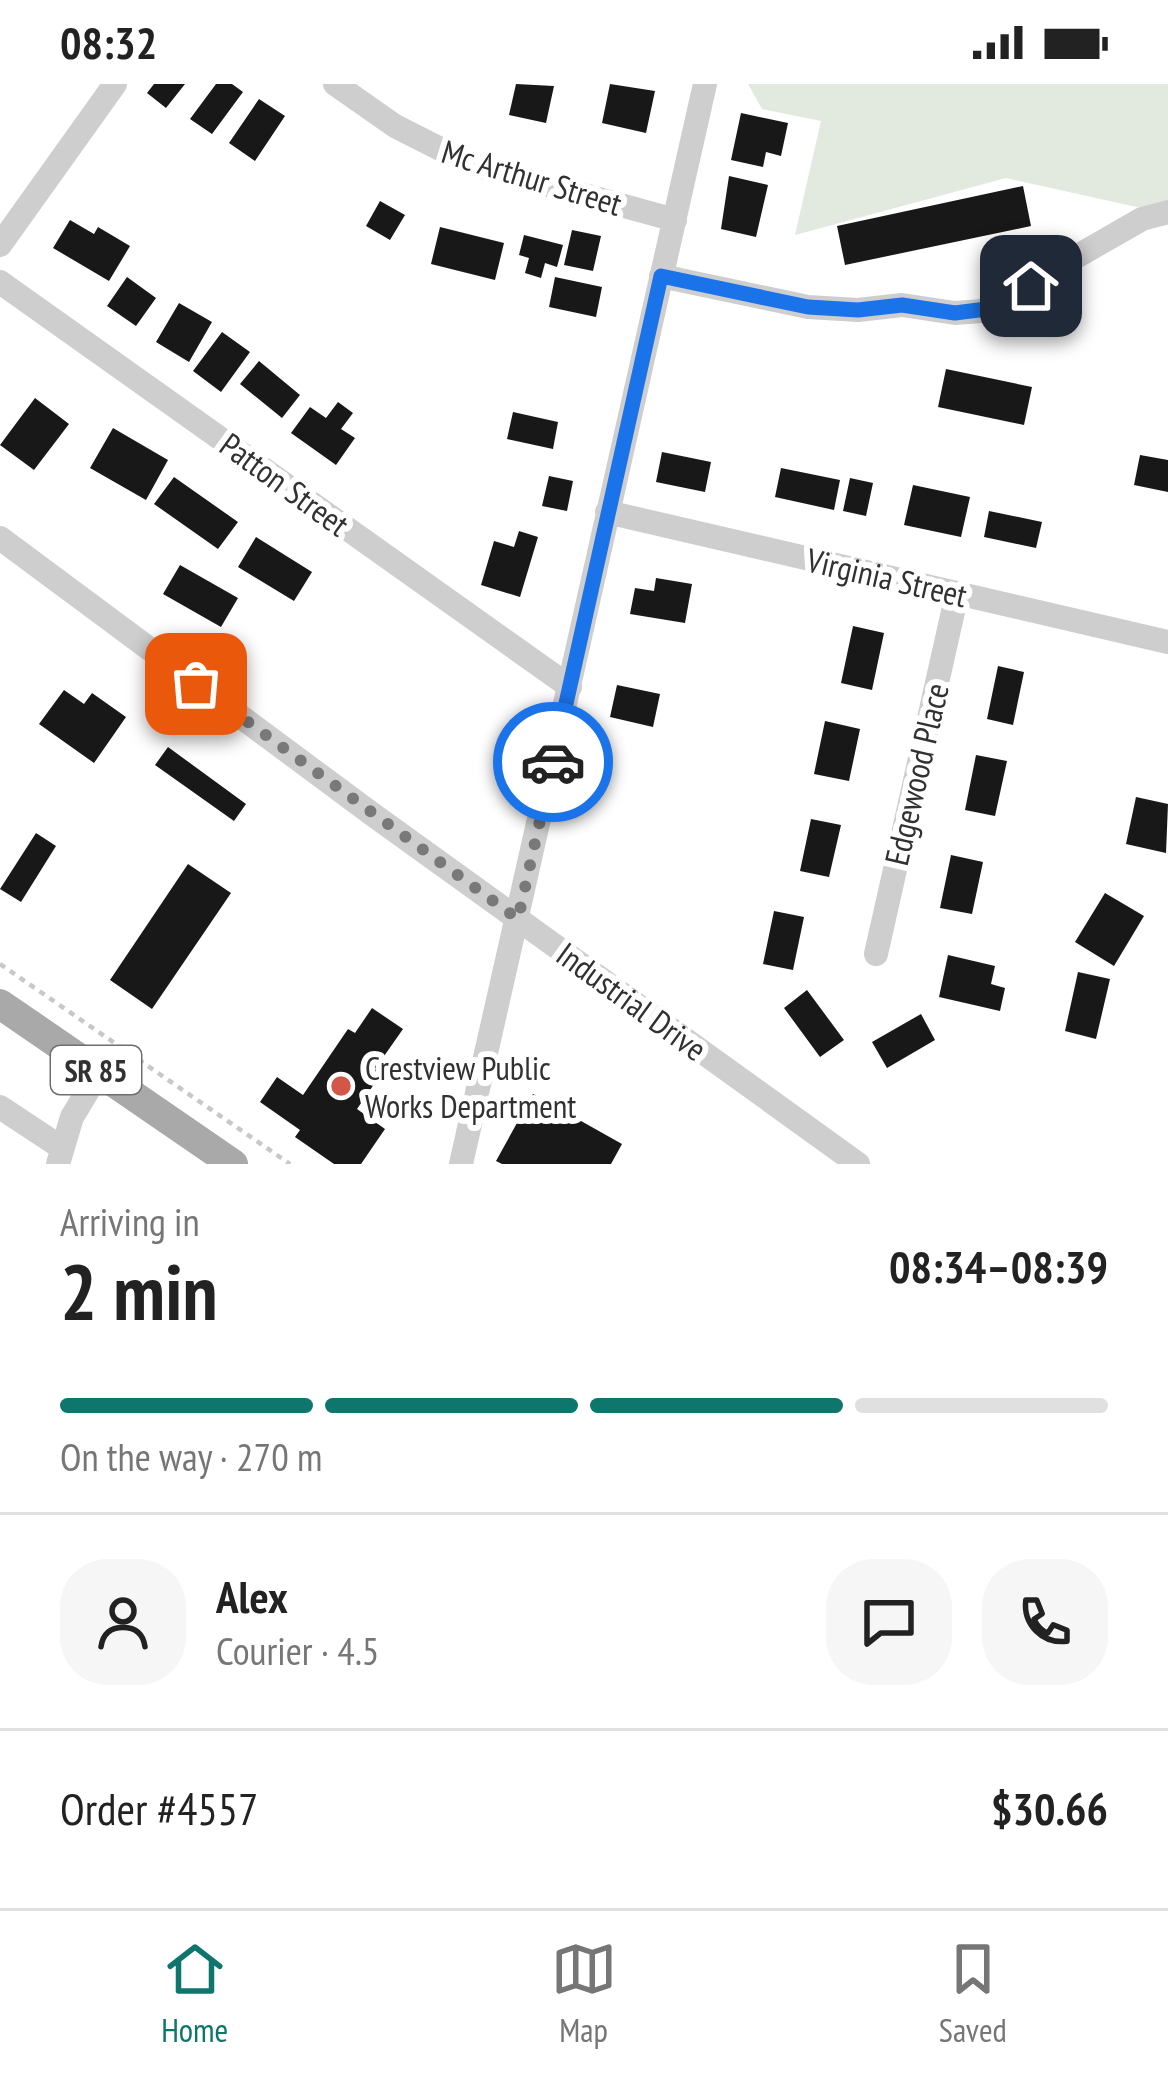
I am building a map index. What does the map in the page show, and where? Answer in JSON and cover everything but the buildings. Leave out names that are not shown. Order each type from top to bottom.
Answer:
[{"type":"main road","name":"SR 85","points":[[0,1004],[232,1164]]},
{"type":"street","points":[[0,245],[115,84]]},
{"type":"street","name":"Mc Arthur Street","points":[[335,84],[395,125],[468,163],[674,220]]},
{"type":"street","points":[[461,1164],[705,84]]},
{"type":"street","points":[[661,276],[808,307],[858,310],[902,305],[955,313],[982,311],[1142,219],[1168,212]]},
{"type":"street","name":"Patton Street","points":[[0,281],[570,687]]},
{"type":"street","name":"Virginia Street","points":[[607,512],[1168,642]]},
{"type":"street","name":"Industrial Drive","points":[[0,540],[858,1164]]},
{"type":"street","name":"Edgewood Place","points":[[876,954],[957,594]]},
{"type":"street","points":[[0,1107],[60,1156],[72,1118],[99,1072]]},
{"type":"path","points":[[0,964],[290,1164]]},
{"type":"shaded area","points":[[748,84],[1168,84],[1168,201],[1141,208],[1006,178],[795,235],[821,121],[762,109]]},
{"type":"way so far","points":[[196,684],[518,919],[553,762]]},
{"type":"place","name":"Crestview Public Works Department","points":[[341,1086]]},
{"type":"route","points":[[553,762],[661,276],[808,307],[858,310],[902,305],[955,313],[994,308],[1031,286]]}]
